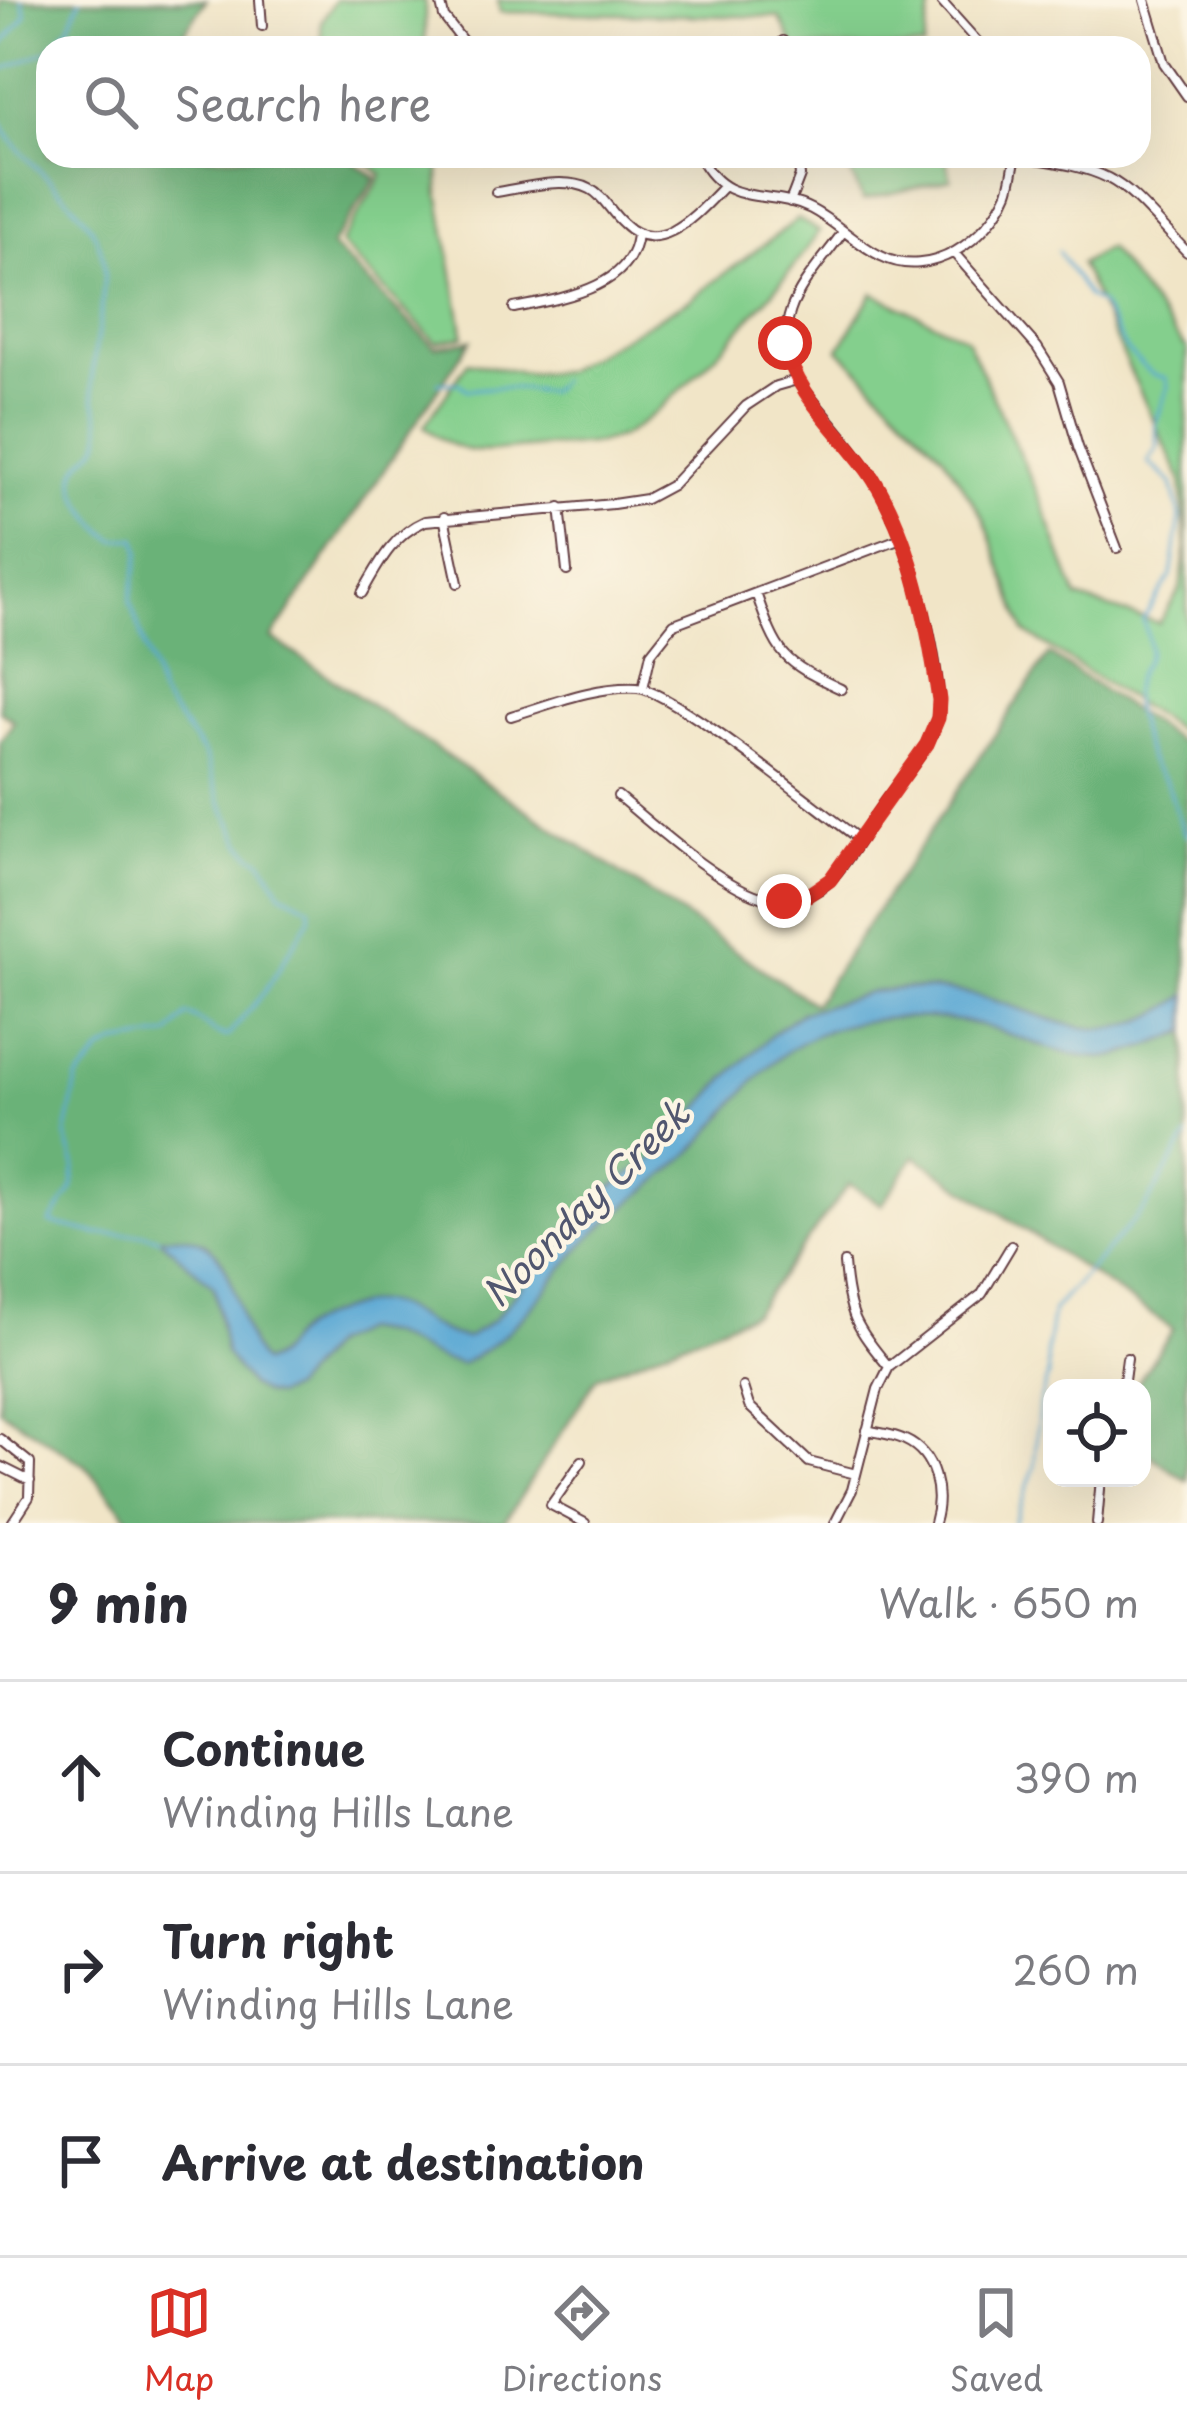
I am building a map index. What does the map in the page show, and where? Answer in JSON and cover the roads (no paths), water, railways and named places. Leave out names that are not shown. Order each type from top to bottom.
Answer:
[{"type":"street","points":[[260,0],[262,26]]},
{"type":"street","points":[[440,0],[444,17],[459,36]]},
{"type":"street","points":[[940,0],[972,36]]},
{"type":"street","points":[[1145,0],[1164,63],[1187,96]]},
{"type":"street","points":[[705,168],[724,186],[749,198],[810,208],[883,258],[909,266],[945,259],[967,244],[1009,191],[1014,168]]},
{"type":"street","points":[[790,202],[799,168]]},
{"type":"street","points":[[1090,168],[1113,178],[1152,211],[1187,252]]},
{"type":"street","points":[[496,192],[568,183],[589,188],[637,233],[658,235],[677,231],[724,186]]},
{"type":"street","points":[[618,796],[719,874],[770,900],[799,898],[820,889],[859,839],[927,744],[938,718],[935,672],[917,586],[901,538],[875,481],[796,380],[785,343],[787,314],[843,232]]},
{"type":"street","points":[[514,308],[588,290],[629,261],[637,233]]},
{"type":"street","points":[[954,253],[1037,346],[1059,382],[1117,548]]},
{"type":"street","points":[[362,593],[401,535],[418,524],[444,517],[613,504],[659,493],[759,395],[796,380]]},
{"type":"street","points":[[560,507],[567,572]]},
{"type":"street","points":[[444,517],[458,583]]},
{"type":"street","points":[[644,688],[651,653],[674,624],[901,538]]},
{"type":"street","points":[[757,593],[775,644],[788,661],[841,689]]},
{"type":"street","points":[[511,716],[598,689],[644,688],[681,708],[859,839]]},
{"type":"street","points":[[836,1523],[856,1474],[878,1388],[889,1367],[982,1294],[1010,1246]]},
{"type":"street","points":[[844,1262],[847,1305],[858,1330],[889,1367]]},
{"type":"street","points":[[1124,1379],[1127,1358]]},
{"type":"street","points":[[743,1387],[749,1406],[809,1462],[856,1474]]},
{"type":"street","points":[[867,1430],[906,1440],[924,1455],[940,1503],[934,1523]]},
{"type":"street","points":[[0,1439],[26,1456],[30,1481],[29,1497],[12,1523]]},
{"type":"street","points":[[582,1461],[551,1505],[585,1523]]},
{"type":"street","points":[[0,1466],[30,1481]]},
{"type":"street","points":[[1097,1523],[1099,1487]]},
{"type":"water","points":[[907,988],[973,995],[1061,1023],[1108,1029],[1158,1014],[1187,995],[1187,1031],[1100,1058],[1053,1049],[976,1024],[936,1018],[872,1020],[814,1036],[768,1067],[696,1148],[580,1248],[519,1321],[461,1364],[387,1334],[360,1330],[330,1345],[292,1389],[275,1396],[265,1394],[250,1386],[225,1353],[214,1287],[159,1238],[187,1237],[207,1245],[220,1259],[262,1363],[315,1321],[366,1303],[387,1303],[467,1338],[495,1319],[598,1196],[655,1158],[726,1078],[774,1033],[800,1013],[872,992]]},
{"type":"waterway","points":[[0,48],[26,15],[22,0]]},
{"type":"waterway","name":"Noonday Creek","points":[[61,36],[80,0]]},
{"type":"waterway","name":"Noonday Creek","points":[[0,71],[36,55]]},
{"type":"waterway","name":"Noonday Creek","points":[[0,121],[36,166]]},
{"type":"waterway","name":"Noonday Creek","points":[[38,168],[90,226],[104,269],[92,379],[101,439],[76,473],[78,495],[115,540],[136,538],[140,551],[130,601],[161,697],[204,754],[241,842],[262,860],[281,892],[310,907],[310,918],[266,990],[228,1036],[187,1015],[169,1035],[119,1043],[102,1051],[77,1080],[66,1136],[75,1165],[72,1190],[50,1223],[97,1234],[159,1238]]},
{"type":"waterway","points":[[1058,251],[1088,297],[1101,305],[1127,351],[1152,374],[1166,378],[1168,387],[1155,425],[1158,447],[1148,462],[1172,483],[1180,517],[1171,576],[1143,620],[1148,655],[1133,696],[1147,755],[1167,784],[1187,836]]},
{"type":"waterway","points":[[438,383],[458,383],[468,390],[499,387],[549,392],[560,381]]},
{"type":"waterway","points":[[1014,1523],[1034,1469],[1053,1310],[1145,1208],[1187,1137]]}]
